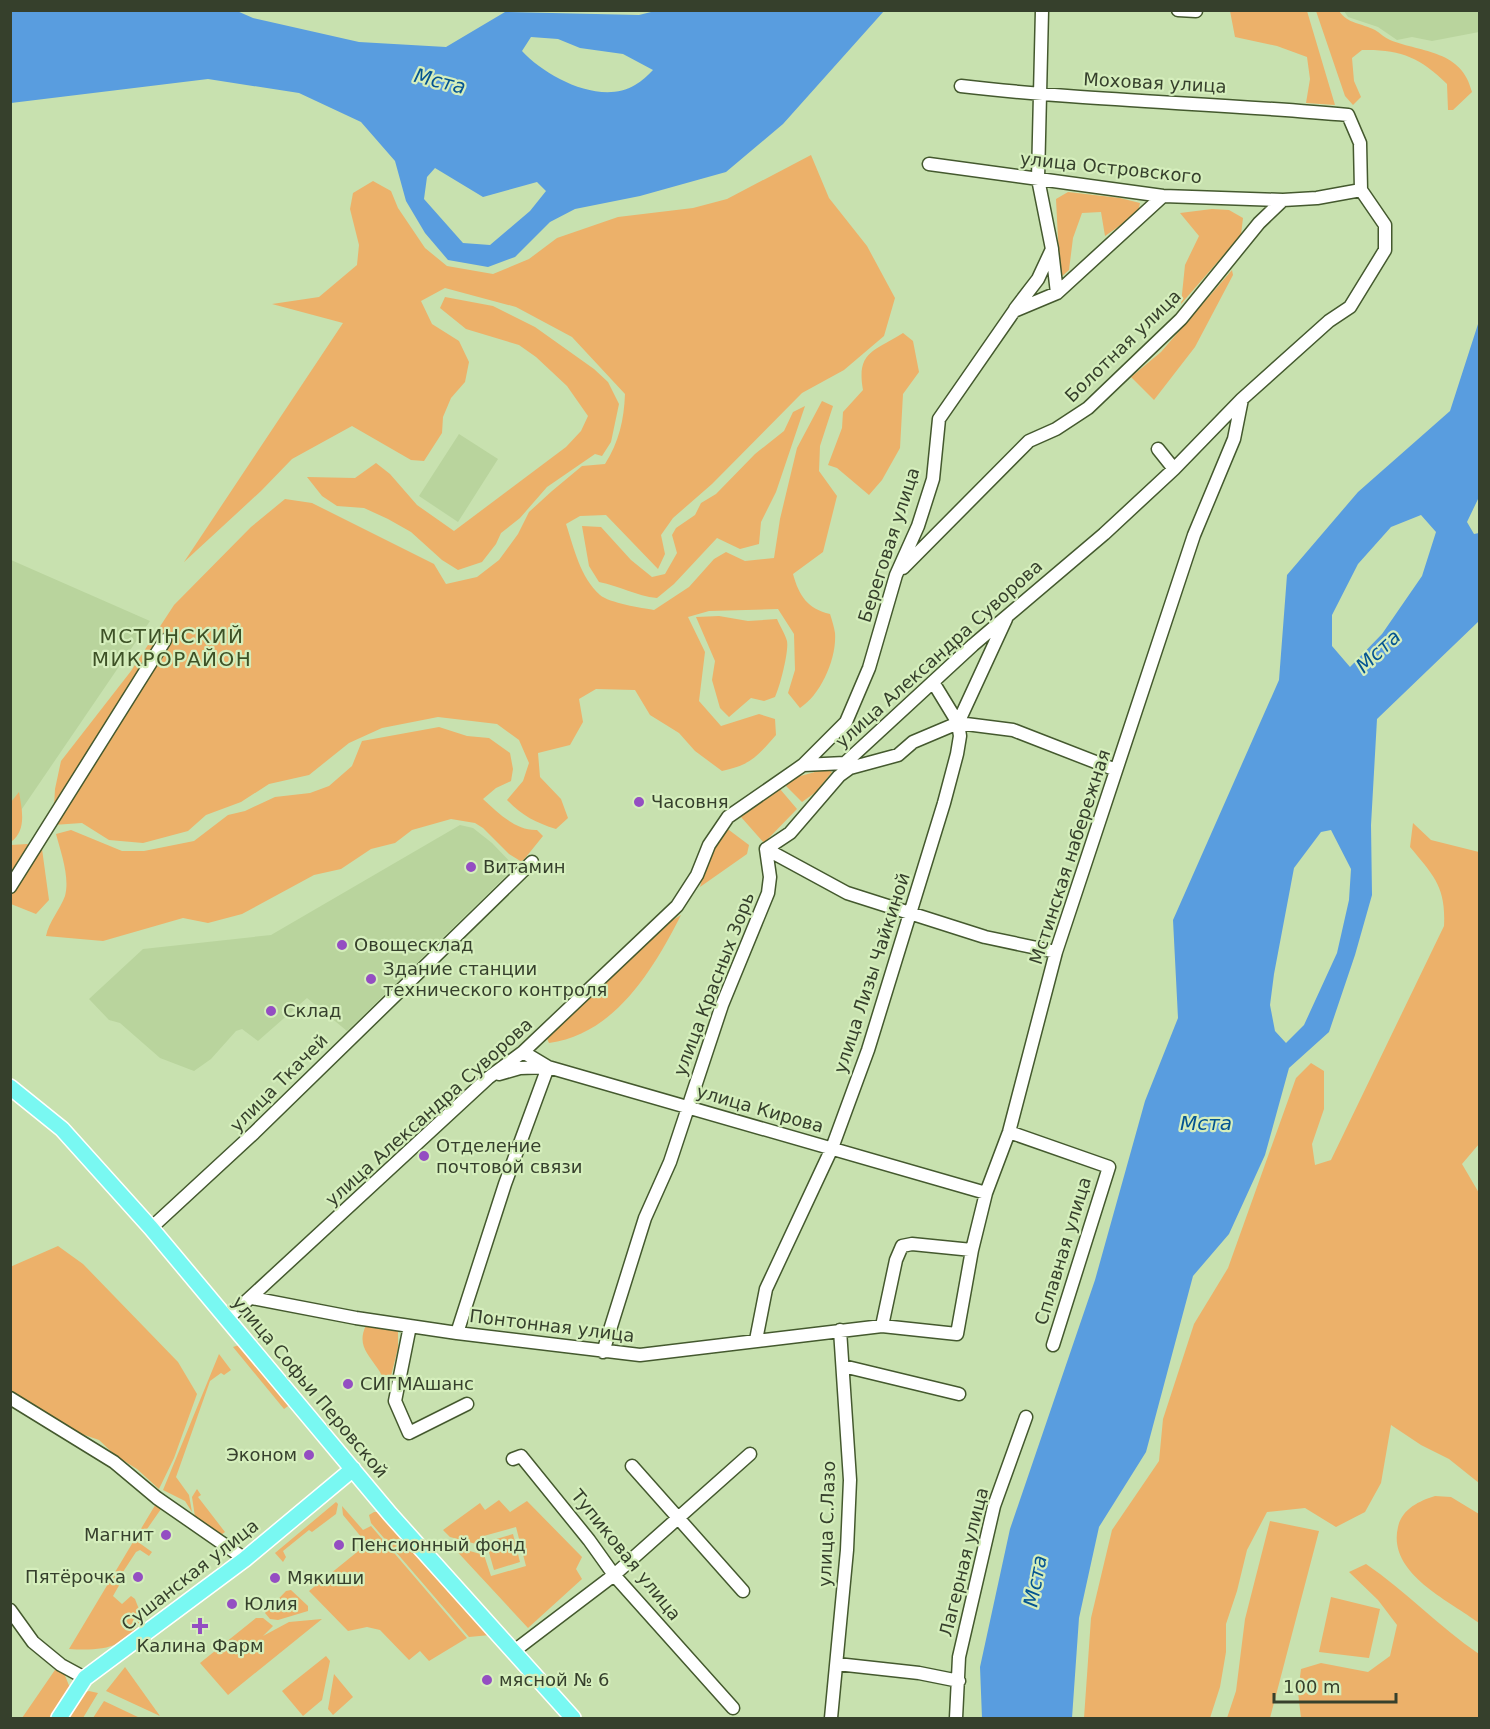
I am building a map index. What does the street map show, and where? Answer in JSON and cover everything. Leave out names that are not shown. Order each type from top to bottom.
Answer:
[{"type":"main road","name":"улица Софьи Перовской","points":[[10,1087],[62,1129],[152,1228],[353,1469],[573,1719]]},
{"type":"main road","name":"Сушанская улица","points":[[59,1719],[86,1678],[245,1559],[353,1469]]},
{"type":"street","points":[[1042,10],[1038,179],[1052,249],[1057,293]]},
{"type":"street","points":[[1178,10],[1196,11]]},
{"type":"street","name":"Моховая улица","points":[[961,86],[1040,95],[1243,105],[1348,115],[1360,143],[1361,190]]},
{"type":"street","name":"улица Островского","points":[[929,164],[1163,196],[1283,200],[1317,198],[1361,190]]},
{"type":"street","name":"улица Александра Суворова","points":[[227,1319],[488,1078],[523,1052],[677,906],[697,875],[709,845],[728,817],[803,765],[845,764],[1008,614],[1104,534],[1242,399],[1329,321],[1350,307],[1385,250],[1385,225],[1361,190]]},
{"type":"street","points":[[1014,311],[1057,293],[1163,196]]},
{"type":"street","name":"Болотная улица","points":[[896,575],[1029,441],[1056,429],[1088,408],[1181,320],[1259,223],[1283,200]]},
{"type":"street","name":"Береговая улица","points":[[803,765],[846,722],[869,668],[896,575],[918,526],[933,479],[939,419],[1038,279],[1052,249]]},
{"type":"street","name":"Мстинская набережная","points":[[957,1334],[972,1250],[986,1193],[1009,1132],[1056,952],[1194,535],[1234,439],[1242,399]]},
{"type":"street","points":[[1158,449],[1174,468]]},
{"type":"street","name":"улица Лизы Чайкиной","points":[[756,1340],[766,1289],[832,1148],[868,1050],[911,915],[957,754],[960,736],[958,723],[1008,614]]},
{"type":"street","points":[[10,887],[165,640]]},
{"type":"street","points":[[933,682],[958,723]]},
{"type":"street","points":[[1056,952],[986,937],[847,893],[766,849],[790,833],[845,772],[898,755],[913,742],[958,723],[1013,730],[1116,770]]},
{"type":"street","name":"улица Красных Зорь","points":[[603,1352],[645,1218],[669,1161],[722,1005],[768,893],[770,877],[766,849]]},
{"type":"street","name":"улица Ткачей","points":[[152,1228],[254,1133],[532,862]]},
{"type":"street","points":[[458,1333],[509,1173],[548,1067],[523,1052]]},
{"type":"street","name":"улица Кирова","points":[[488,1078],[520,1068],[548,1067],[986,1193]]},
{"type":"street","name":"Сплавная улица","points":[[1009,1132],[1108,1167],[1053,1346]]},
{"type":"street","points":[[882,1326],[896,1260],[902,1246],[912,1244],[972,1250]]},
{"type":"street","name":"Понтонная улица","points":[[252,1298],[410,1326],[640,1355],[882,1326],[957,1334]]},
{"type":"street","points":[[410,1326],[394,1401],[409,1433],[467,1404]]},
{"type":"street","name":"улица С.Лазо","points":[[831,1719],[847,1550],[850,1480],[840,1330]]},
{"type":"street","points":[[843,1366],[959,1394]]},
{"type":"street","points":[[10,1398],[114,1462],[157,1498],[245,1559]]},
{"type":"street","name":"Лагерная улица","points":[[956,1719],[959,1657],[994,1506],[1026,1418]]},
{"type":"street","points":[[514,1651],[614,1575],[675,1517],[750,1454]]},
{"type":"street","name":"Тупиковая улица","points":[[513,1459],[521,1456],[589,1539],[614,1575],[733,1708]]},
{"type":"street","points":[[632,1466],[743,1591]]},
{"type":"street","points":[[10,1610],[33,1642],[61,1665],[86,1678]]},
{"type":"street","points":[[837,1664],[919,1673],[959,1681]]},
{"type":"shaded area","points":[[1230,11],[1307,11],[1335,105],[1306,103],[1310,79],[1307,57],[1277,46],[1235,37]]},
{"type":"shaded area","points":[[1316,11],[1339,11],[1351,21],[1375,30],[1390,40],[1440,55],[1460,68],[1472,92],[1453,110],[1448,110],[1447,84],[1428,67],[1398,53],[1362,50],[1352,58],[1354,81],[1361,97],[1353,105],[1345,96]]},
{"type":"shaded area","points":[[1344,11],[1479,11],[1479,32],[1432,41],[1412,37],[1397,40],[1378,27],[1348,17]]},
{"type":"shaded area","points":[[811,155],[829,198],[867,246],[895,298],[884,336],[844,370],[802,393],[712,484],[673,518],[661,535],[665,554],[658,569],[606,515],[580,516],[566,524],[587,580],[600,595],[618,603],[654,610],[689,587],[714,559],[726,552],[745,561],[774,558],[780,519],[797,448],[822,401],[833,406],[820,446],[819,471],[837,496],[823,552],[793,574],[798,589],[810,605],[830,614],[835,633],[830,664],[815,694],[800,708],[788,693],[795,670],[794,634],[778,609],[709,611],[688,617],[705,652],[699,701],[721,726],[759,714],[775,719],[776,735],[758,754],[740,766],[722,771],[695,751],[679,733],[650,715],[635,690],[596,689],[579,699],[583,722],[570,745],[538,753],[540,777],[561,799],[568,818],[556,829],[529,818],[507,800],[523,781],[529,763],[519,740],[497,724],[438,717],[382,728],[349,743],[309,775],[269,784],[241,802],[206,815],[188,831],[143,843],[109,840],[82,823],[53,825],[55,789],[61,761],[131,671],[174,605],[251,527],[285,499],[312,503],[434,564],[446,584],[477,577],[499,560],[518,534],[529,512],[582,466],[605,464],[614,447],[622,422],[625,394],[572,337],[516,307],[445,288],[421,301],[432,324],[459,341],[469,362],[465,382],[451,398],[443,417],[442,433],[424,461],[411,460],[352,426],[292,459],[184,562],[343,323],[272,304],[319,297],[357,265],[359,245],[350,209],[353,193],[373,181],[391,191],[398,208],[425,248],[447,266],[493,274],[529,259],[557,238],[618,217],[693,208],[727,199]]},
{"type":"shaded area","points":[[1068,192],[1120,198],[1140,203],[1138,213],[1105,236],[1101,212],[1082,213],[1073,238],[1069,270],[1060,278],[1056,199]]},
{"type":"shaded area","points":[[1212,209],[1229,210],[1243,218],[1241,235],[1181,304],[1185,265],[1199,236],[1180,213]]},
{"type":"shaded area","points":[[1232,270],[1233,275],[1195,347],[1154,400],[1131,377],[1161,352]]},
{"type":"shaded area","points":[[445,297],[493,306],[535,327],[594,369],[608,382],[619,404],[611,442],[602,456],[595,454],[547,487],[520,518],[501,533],[496,544],[482,562],[458,570],[442,560],[411,532],[388,519],[364,508],[337,506],[322,496],[307,477],[355,478],[376,463],[390,474],[417,505],[454,531],[566,447],[581,431],[588,416],[567,386],[536,357],[519,345],[466,329],[440,308]]},
{"type":"shaded area","points":[[903,333],[913,341],[919,372],[903,394],[900,448],[882,480],[869,495],[837,468],[828,465],[842,428],[843,412],[863,390],[862,367],[865,360],[876,349]]},
{"type":"shaded area","points":[[805,406],[776,492],[761,522],[759,544],[740,549],[717,538],[674,584],[657,598],[599,582],[589,566],[582,526],[601,527],[631,560],[652,577],[665,574],[677,553],[672,535],[676,528],[695,515],[701,503],[716,494],[755,454],[784,431],[793,412]]},
{"type":"shaded area","points":[[459,434],[498,459],[458,522],[419,496]]},
{"type":"shaded area","points":[[11,560],[150,621],[11,825]]},
{"type":"shaded area","points":[[719,616],[748,621],[777,619],[787,641],[784,669],[775,697],[764,701],[751,698],[729,717],[720,708],[712,680],[715,661],[696,617]]},
{"type":"shaded area","points":[[439,727],[467,736],[489,738],[510,753],[513,769],[511,781],[496,788],[483,799],[508,820],[522,828],[537,830],[543,836],[522,862],[509,854],[475,823],[451,819],[412,830],[395,843],[371,849],[341,869],[314,875],[242,914],[208,923],[183,918],[103,941],[46,936],[63,901],[66,889],[64,865],[56,834],[71,830],[122,851],[144,851],[194,841],[228,815],[245,811],[275,797],[310,793],[329,786],[352,766],[362,741]]},
{"type":"shaded area","points":[[826,769],[832,772],[816,792],[802,802],[786,786],[793,778]]},
{"type":"shaded area","points":[[780,789],[797,809],[764,843],[741,817]]},
{"type":"shaded area","points":[[19,792],[21,826],[11,842],[11,802]]},
{"type":"shaded area","points":[[1413,823],[1431,840],[1479,852],[1479,1144],[1462,1164],[1479,1193],[1479,1483],[1449,1459],[1421,1445],[1391,1425],[1381,1483],[1365,1512],[1336,1527],[1305,1508],[1267,1512],[1247,1550],[1226,1624],[1226,1652],[1220,1687],[1210,1718],[1084,1718],[1091,1618],[1112,1530],[1159,1461],[1163,1419],[1194,1324],[1228,1268],[1296,1078],[1311,1063],[1324,1071],[1324,1109],[1312,1144],[1315,1165],[1331,1160],[1444,926],[1443,901],[1437,883],[1410,847]]},
{"type":"shaded area","points":[[460,825],[473,828],[492,843],[515,867],[347,1031],[307,998],[258,1041],[242,1029],[236,1031],[211,1059],[194,1071],[160,1058],[120,1023],[109,1020],[89,999],[143,949],[271,935]]},
{"type":"shaded area","points":[[725,827],[749,845],[747,854],[700,887],[704,872]]},
{"type":"shaded area","points":[[27,844],[42,849],[49,900],[36,914],[11,904],[11,845]]},
{"type":"shaded area","points":[[681,915],[644,977],[612,1013],[594,1027],[572,1037],[549,1043],[545,1034],[663,926]]},
{"type":"shaded area","points":[[58,1246],[83,1264],[178,1362],[197,1394],[174,1458],[159,1489],[99,1440],[70,1430],[11,1392],[10,1267]]},
{"type":"shaded area","points":[[366,1325],[398,1329],[398,1348],[387,1392],[381,1374],[364,1348],[363,1332]]},
{"type":"shaded area","points":[[239,1345],[291,1404],[284,1409],[233,1347]]},
{"type":"shaded area","points":[[219,1354],[231,1370],[224,1375],[221,1373],[210,1381],[176,1477],[189,1495],[192,1512],[185,1501],[163,1490]]},
{"type":"shaded area","points":[[197,1489],[201,1495],[198,1497],[225,1532],[221,1535],[195,1517],[192,1497]]},
{"type":"shaded area","points":[[1435,1496],[1451,1497],[1479,1514],[1479,1623],[1423,1584],[1402,1558],[1397,1543],[1398,1527],[1403,1515],[1423,1500]]},
{"type":"shaded area","points":[[499,1500],[510,1512],[527,1501],[582,1557],[576,1569],[582,1579],[528,1628],[452,1546],[484,1555],[491,1576],[526,1566],[516,1527],[480,1537],[480,1545],[450,1537],[443,1530],[480,1503],[485,1510]]},
{"type":"shaded area","points":[[157,1502],[161,1509],[138,1542],[152,1552],[149,1556],[140,1550],[136,1552],[119,1578],[121,1582],[113,1596],[122,1604],[131,1596],[135,1599],[142,1617],[136,1628],[121,1642],[112,1646],[69,1649]]},
{"type":"shaded area","points":[[336,1502],[338,1504],[336,1514],[312,1532],[309,1530],[283,1551],[286,1557],[283,1562],[275,1553]]},
{"type":"shaded area","points":[[342,1506],[363,1530],[371,1526],[467,1638],[429,1661],[420,1651],[409,1660],[380,1630],[367,1627],[348,1631],[309,1591],[367,1544],[343,1515]]},
{"type":"shaded area","points":[[379,1512],[490,1635],[469,1637],[371,1523],[369,1515]]},
{"type":"shaded area","points":[[1270,1521],[1319,1531],[1270,1718],[1227,1718],[1236,1691],[1245,1619]]},
{"type":"shaded area","points":[[513,1534],[520,1562],[494,1570],[486,1542]]},
{"type":"shaded area","points":[[1366,1564],[1479,1654],[1479,1718],[1301,1718],[1298,1692],[1301,1669],[1321,1663],[1368,1672],[1390,1656],[1397,1625],[1378,1600],[1349,1572]]},
{"type":"shaded area","points":[[291,1590],[308,1606],[308,1611],[278,1620],[270,1619],[265,1613],[286,1591]]},
{"type":"shaded area","points":[[1331,1597],[1380,1609],[1369,1658],[1319,1652]]},
{"type":"shaded area","points":[[256,1618],[263,1618],[273,1626],[263,1636],[289,1622],[322,1619],[228,1695],[200,1663]]},
{"type":"shaded area","points":[[326,1656],[330,1661],[322,1700],[303,1716],[282,1691]]},
{"type":"shaded area","points":[[57,1667],[64,1673],[70,1688],[49,1718],[22,1718]]},
{"type":"shaded area","points":[[125,1667],[160,1716],[106,1691]]},
{"type":"shaded area","points":[[334,1674],[353,1697],[333,1715],[328,1709]]},
{"type":"shaded area","points":[[89,1691],[98,1693],[83,1718],[63,1718],[79,1694]]},
{"type":"shaded area","points":[[104,1701],[140,1718],[93,1718]]},
{"type":"water","name":"Мста","points":[[11,11],[237,11],[253,18],[359,42],[446,47],[505,12],[639,15],[655,11],[884,11],[783,124],[726,172],[640,196],[575,209],[550,222],[515,257],[488,267],[448,260],[425,233],[406,201],[395,161],[361,122],[299,93],[208,79],[11,103]],"holes":[[[531,37],[558,39],[580,48],[623,54],[653,70],[638,83],[621,91],[606,92],[575,86],[545,70],[522,51]],[[435,168],[483,197],[537,182],[546,191],[530,211],[490,245],[463,243],[424,199],[427,177]]]},
{"type":"water","name":"Мста","points":[[1479,321],[1479,497],[1467,522],[1474,534],[1479,533],[1479,621],[1377,719],[1371,825],[1372,895],[1355,955],[1329,1032],[1289,1068],[1265,1155],[1229,1234],[1193,1276],[1146,1452],[1099,1527],[1079,1618],[1072,1718],[982,1718],[980,1667],[1010,1529],[1095,1280],[1145,1101],[1178,1018],[1173,920],[1279,680],[1287,575],[1358,492],[1450,411]],"holes":[[[1421,515],[1436,532],[1422,576],[1382,634],[1350,667],[1332,646],[1332,615],[1358,564],[1391,527]],[[1331,830],[1351,869],[1349,900],[1337,953],[1304,1025],[1286,1043],[1275,1031],[1270,1005],[1294,868],[1321,832]]]},
{"type":"place","name":"Часовня","points":[[639,802]]},
{"type":"place","name":"Витамин","points":[[471,867]]},
{"type":"place","name":"Овощесклад","points":[[342,945]]},
{"type":"place","name":"Здание станции технического контроля","points":[[371,979]]},
{"type":"place","name":"Склад","points":[[271,1011]]},
{"type":"place","name":"Отделение почтовой связи","points":[[424,1156]]},
{"type":"place","name":"СИГМАшанс","points":[[348,1384]]},
{"type":"place","name":"Эконом","points":[[309,1455]]},
{"type":"place","name":"Магнит","points":[[166,1535]]},
{"type":"place","name":"Пенсионный фонд","points":[[339,1545]]},
{"type":"place","name":"Пятёрочка","points":[[138,1577]]},
{"type":"place","name":"Мякиши","points":[[275,1578]]},
{"type":"place","name":"Юлия","points":[[232,1604]]},
{"type":"place","name":"Калина Фарм","points":[[200,1626]]},
{"type":"place","name":"мясной № 6","points":[[487,1680]]},
{"type":"district","name":"МСТИНСКИЙ МИКРОРАЙОН","points":[[172,648]]}]
